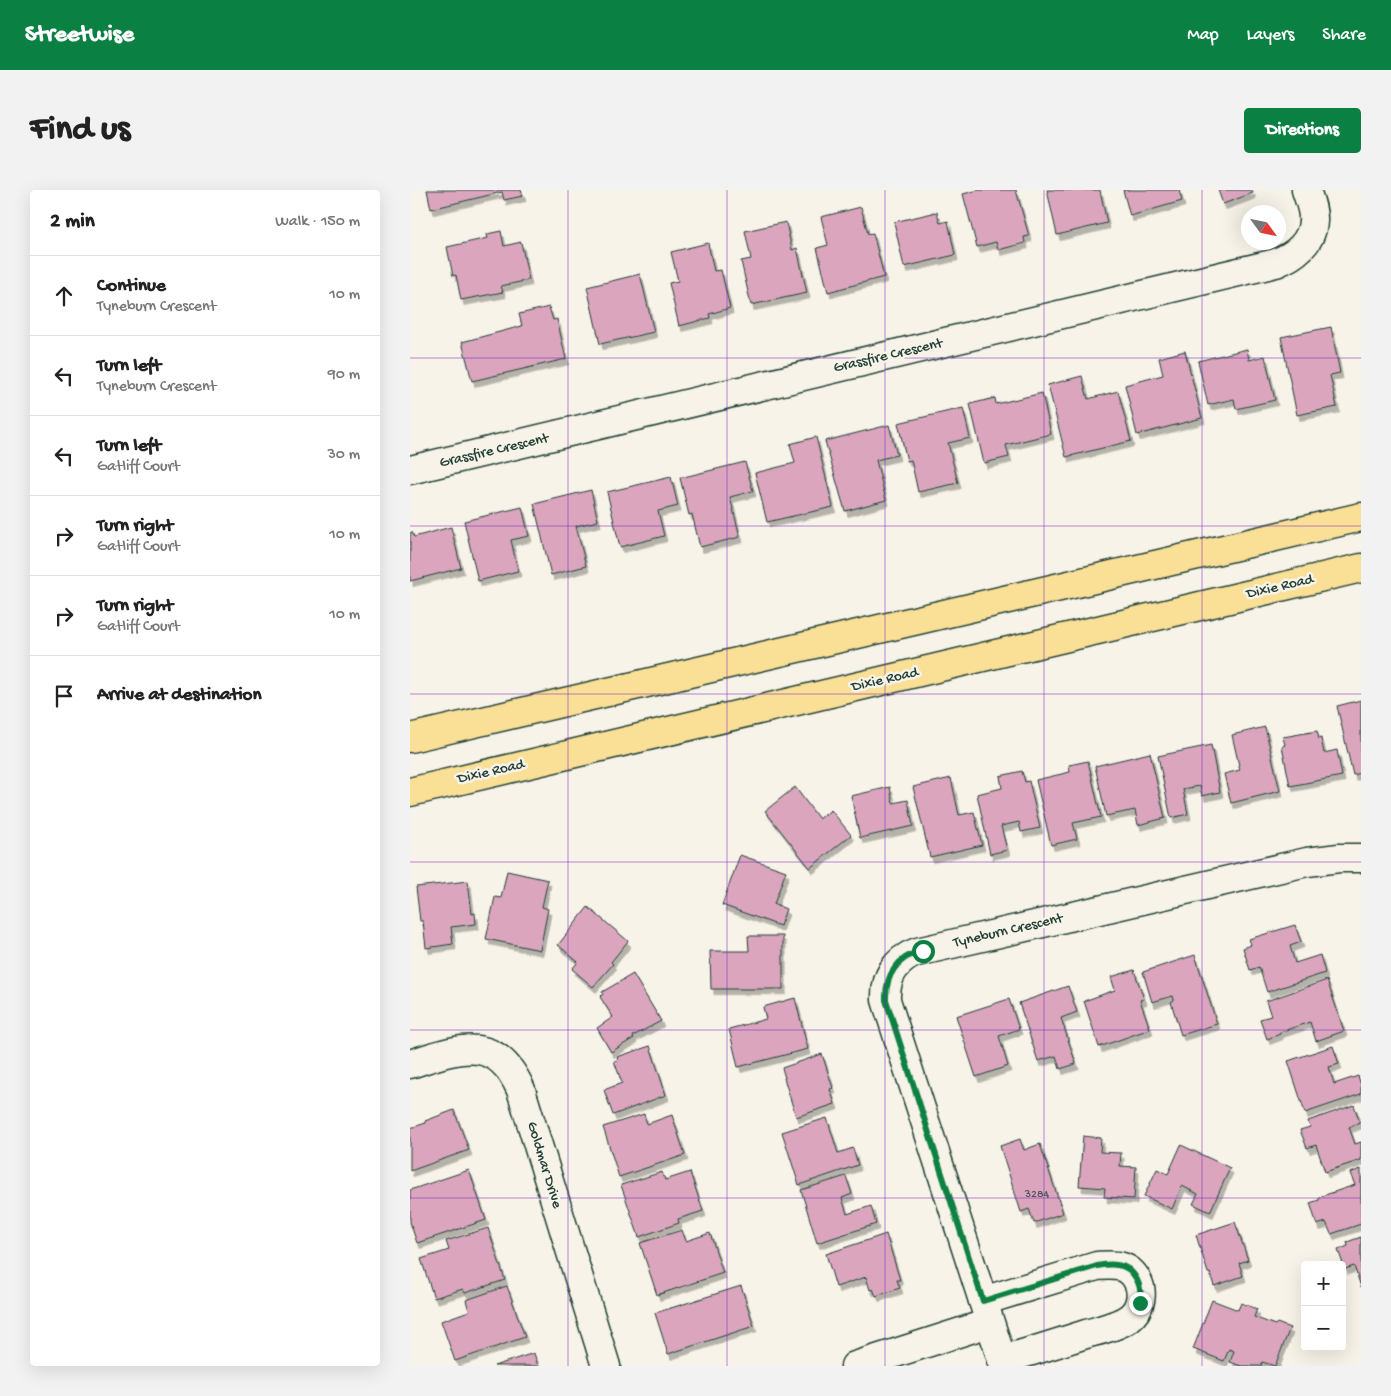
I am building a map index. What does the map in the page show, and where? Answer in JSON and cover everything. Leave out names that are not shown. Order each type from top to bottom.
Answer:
[{"type":"main road","points":[[410,738],[1361,517]]},
{"type":"main road","name":"Dixie Road","points":[[410,792],[1361,568]]},
{"type":"street","name":"Grassfire Crescent","points":[[410,469],[1276,263],[1291,257],[1302,248],[1310,232],[1313,221],[1306,190]]},
{"type":"street","name":"Tyneburn Crescent","points":[[1003,1363],[886,1000],[886,986],[894,968],[904,958],[917,952],[1307,862],[1339,858],[1361,858]]},
{"type":"street","name":"Goldmar Drive","points":[[410,1064],[467,1048],[479,1050],[500,1060],[516,1078],[606,1366]]},
{"type":"street","points":[[855,1366],[1097,1266],[1116,1264],[1133,1273],[1139,1284],[1141,1297],[1137,1309],[1129,1318],[1112,1326],[1003,1363]]},
{"type":"building","points":[[427,190],[521,190],[523,196],[504,200],[502,192],[431,209]]},
{"type":"building","points":[[979,190],[1016,190],[1029,236],[1024,237],[1025,243],[998,250],[996,242],[977,247],[963,194]]},
{"type":"building","points":[[1047,190],[1100,190],[1107,223],[1057,235]]},
{"type":"building","points":[[1123,190],[1179,190],[1182,201],[1130,216]]},
{"type":"building","points":[[1218,190],[1252,190],[1253,193],[1223,204]]},
{"type":"building","points":[[861,207],[868,234],[873,233],[884,277],[828,292],[817,248],[828,245],[821,217]]},
{"type":"building","points":[[937,212],[940,223],[948,221],[955,255],[904,267],[894,222]]},
{"type":"building","points":[[786,222],[792,250],[797,248],[807,293],[751,305],[741,261],[751,259],[745,231]]},
{"type":"building","points":[[501,231],[504,246],[521,242],[529,280],[501,286],[503,292],[461,300],[456,275],[453,276],[447,247],[488,238],[487,234]]},
{"type":"building","points":[[708,243],[714,271],[721,270],[730,308],[709,314],[710,318],[679,326],[669,283],[678,281],[671,252]]},
{"type":"building","points":[[640,274],[654,332],[600,344],[587,287]]},
{"type":"building","points":[[549,307],[553,320],[557,319],[566,359],[472,381],[462,342],[522,326],[519,314]]},
{"type":"building","points":[[1331,327],[1340,373],[1330,375],[1337,407],[1297,415],[1281,337]]},
{"type":"building","points":[[1247,349],[1249,360],[1265,356],[1275,400],[1236,409],[1234,399],[1208,405],[1198,361]]},
{"type":"building","points":[[1185,351],[1202,418],[1137,435],[1125,385],[1163,375],[1159,358]]},
{"type":"building","points":[[1082,376],[1088,399],[1118,391],[1131,441],[1066,457],[1048,385]]},
{"type":"building","points":[[1042,393],[1051,434],[1006,445],[1009,457],[984,463],[970,404],[995,398],[996,404]]},
{"type":"building","points":[[963,408],[970,438],[948,443],[958,483],[918,492],[911,460],[907,461],[898,423]]},
{"type":"building","points":[[889,425],[897,455],[876,460],[886,500],[845,511],[825,441]]},
{"type":"building","points":[[816,437],[833,507],[767,522],[755,473],[795,463],[790,444]]},
{"type":"building","points":[[745,462],[753,491],[730,497],[740,537],[700,547],[692,514],[689,515],[680,478]]},
{"type":"building","points":[[671,477],[678,506],[658,511],[664,536],[620,547],[607,492]]},
{"type":"building","points":[[591,490],[598,521],[576,526],[586,566],[551,575],[534,504]]},
{"type":"building","points":[[522,507],[529,536],[511,540],[518,571],[478,581],[464,521]]},
{"type":"building","points":[[451,527],[461,568],[410,581],[410,533],[412,532],[414,537]]},
{"type":"building","points":[[1361,700],[1361,773],[1353,775],[1337,706]]},
{"type":"building","points":[[1265,727],[1280,791],[1231,803],[1224,774],[1240,770],[1232,735]]},
{"type":"building","points":[[1317,731],[1319,739],[1321,738],[1324,753],[1337,750],[1342,776],[1290,786],[1282,746],[1285,745],[1283,737]]},
{"type":"building","points":[[1211,745],[1220,792],[1202,796],[1200,786],[1183,789],[1188,814],[1171,818],[1158,756]]},
{"type":"building","points":[[1150,753],[1165,818],[1138,825],[1135,810],[1106,816],[1095,766]]},
{"type":"building","points":[[1088,761],[1101,817],[1073,823],[1077,839],[1051,845],[1036,780],[1070,772],[1069,765]]},
{"type":"building","points":[[1022,771],[1025,782],[1029,781],[1040,828],[1021,832],[1019,822],[1001,826],[1007,850],[990,854],[977,794],[1002,788],[1000,776]]},
{"type":"building","points":[[951,778],[959,815],[974,812],[982,845],[930,857],[913,787]]},
{"type":"building","points":[[795,787],[819,819],[831,810],[851,835],[810,868],[765,811]]},
{"type":"building","points":[[890,787],[893,803],[908,800],[913,826],[860,838],[851,796]]},
{"type":"building","points":[[740,855],[786,871],[774,904],[786,909],[780,926],[722,905]]},
{"type":"building","points":[[507,871],[548,880],[542,907],[548,909],[540,950],[486,939],[495,897],[501,898]]},
{"type":"building","points":[[468,881],[472,914],[475,913],[476,924],[451,927],[453,944],[426,948],[423,921],[420,921],[416,887]]},
{"type":"building","points":[[588,907],[628,941],[611,962],[613,964],[593,987],[572,969],[578,962],[558,945]]},
{"type":"building","points":[[1295,925],[1301,942],[1290,946],[1295,963],[1320,955],[1325,973],[1267,992],[1259,967],[1250,970],[1243,948],[1251,945],[1249,939]]},
{"type":"building","points":[[748,936],[783,936],[783,989],[711,989],[710,951],[749,951]]},
{"type":"building","points":[[1195,955],[1217,1024],[1181,1035],[1171,1002],[1174,1000],[1173,996],[1152,1002],[1143,972]]},
{"type":"building","points":[[1134,970],[1144,999],[1140,1000],[1150,1029],[1099,1047],[1084,1001],[1115,990],[1111,977]]},
{"type":"building","points":[[633,974],[661,1021],[633,1036],[634,1038],[611,1052],[597,1028],[613,1017],[600,997],[603,994],[602,992]]},
{"type":"building","points":[[1327,980],[1344,1031],[1316,1041],[1310,1022],[1280,1032],[1280,1034],[1267,1039],[1260,1019],[1271,1016],[1266,1001]]},
{"type":"building","points":[[1068,986],[1077,1012],[1061,1018],[1076,1064],[1060,1069],[1056,1056],[1038,1061],[1019,1003]]},
{"type":"building","points":[[795,998],[808,1049],[738,1067],[729,1029],[766,1019],[763,1007]]},
{"type":"building","points":[[1009,999],[1019,1029],[999,1036],[1008,1066],[976,1077],[956,1016]]},
{"type":"building","points":[[650,1046],[666,1095],[613,1115],[604,1090],[622,1083],[614,1061],[618,1060],[617,1057]]},
{"type":"building","points":[[1333,1046],[1339,1064],[1329,1067],[1334,1084],[1358,1076],[1361,1094],[1305,1113],[1288,1061]]},
{"type":"building","points":[[822,1054],[833,1088],[830,1089],[835,1104],[796,1117],[782,1068]]},
{"type":"building","points":[[1354,1105],[1360,1123],[1349,1127],[1355,1144],[1361,1142],[1361,1160],[1325,1172],[1316,1145],[1307,1148],[1300,1130],[1310,1127],[1308,1121]]},
{"type":"building","points":[[454,1110],[469,1150],[410,1171],[410,1128]]},
{"type":"building","points":[[644,1114],[647,1124],[672,1115],[685,1155],[619,1177],[603,1127]]},
{"type":"building","points":[[827,1118],[838,1153],[853,1148],[858,1165],[799,1185],[782,1132]]},
{"type":"building","points":[[1083,1136],[1101,1138],[1100,1152],[1121,1153],[1120,1166],[1136,1167],[1134,1199],[1104,1197],[1105,1188],[1079,1186]]},
{"type":"building","points":[[1020,1139],[1024,1150],[1040,1144],[1063,1213],[1034,1223],[1029,1209],[1021,1212],[1000,1146]]},
{"type":"building","points":[[1181,1145],[1230,1168],[1210,1212],[1193,1204],[1198,1194],[1182,1186],[1172,1209],[1144,1196],[1157,1169],[1168,1174]]},
{"type":"building","points":[[1361,1169],[1361,1224],[1331,1234],[1326,1222],[1317,1225],[1310,1203],[1319,1200],[1319,1197],[1355,1185],[1350,1173]]},
{"type":"building","points":[[469,1170],[486,1220],[417,1243],[410,1222],[410,1190]]},
{"type":"building","points":[[662,1172],[665,1180],[690,1172],[703,1211],[678,1219],[679,1223],[639,1237],[621,1185]]},
{"type":"building","points":[[846,1176],[852,1194],[842,1198],[847,1214],[871,1206],[876,1224],[817,1243],[801,1190]]},
{"type":"building","points":[[1235,1222],[1248,1260],[1239,1263],[1243,1276],[1214,1286],[1196,1235]]},
{"type":"building","points":[[488,1228],[505,1280],[465,1293],[463,1289],[434,1298],[421,1259],[449,1250],[446,1241]]},
{"type":"building","points":[[682,1230],[686,1241],[710,1233],[723,1273],[657,1295],[640,1243]]},
{"type":"building","points":[[886,1234],[900,1280],[897,1280],[900,1288],[876,1296],[873,1289],[870,1290],[866,1277],[836,1287],[826,1254]]},
{"type":"building","points":[[1361,1237],[1361,1287],[1354,1266],[1346,1269],[1346,1261],[1342,1261],[1338,1250],[1348,1246],[1347,1242]]},
{"type":"building","points":[[507,1286],[525,1337],[455,1361],[441,1321],[469,1311],[466,1300]]},
{"type":"building","points":[[741,1286],[754,1326],[668,1354],[655,1313]]},
{"type":"building","points":[[1212,1300],[1238,1310],[1241,1303],[1257,1309],[1254,1317],[1275,1325],[1277,1323],[1290,1328],[1275,1366],[1262,1362],[1261,1366],[1241,1366],[1230,1362],[1234,1351],[1229,1349],[1224,1361],[1193,1349]]},
{"type":"building","points":[[534,1353],[538,1366],[494,1366]]},
{"type":"route","points":[[923,951],[910,954],[894,968],[886,986],[886,1000],[983,1301],[1097,1266],[1116,1264],[1133,1273],[1139,1284],[1140,1303]]}]
